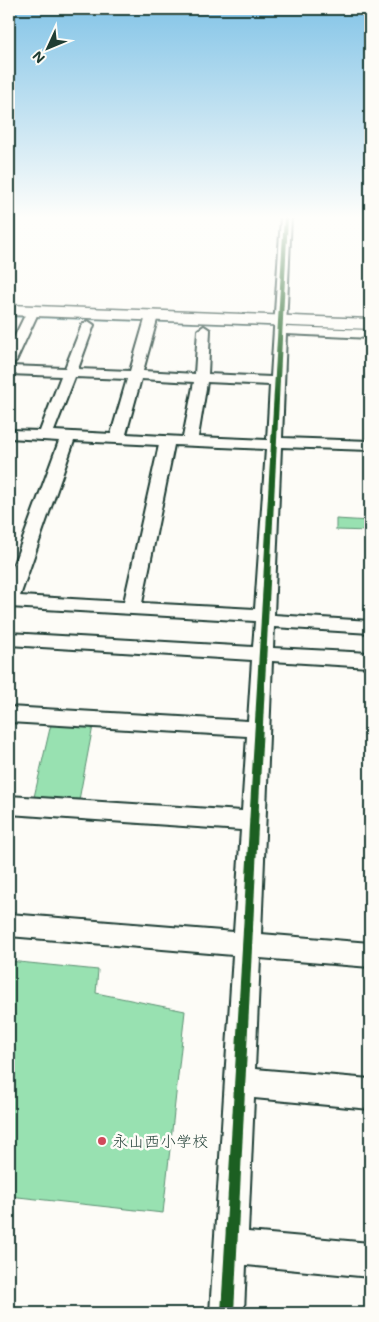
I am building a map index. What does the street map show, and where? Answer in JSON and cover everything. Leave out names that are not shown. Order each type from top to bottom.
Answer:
[{"type":"main road","points":[[9,310],[31,315],[280,325],[370,324]]},
{"type":"street","points":[[227,1313],[283,279]]},
{"type":"street","points":[[9,361],[31,315]]},
{"type":"street","points":[[117,439],[151,319]]},
{"type":"street","points":[[44,436],[71,372],[88,325]]},
{"type":"street","points":[[280,325],[370,334]]},
{"type":"street","points":[[190,442],[201,378],[204,330]]},
{"type":"street","points":[[9,370],[276,381]]},
{"type":"street","points":[[9,434],[190,442],[370,446]]},
{"type":"street","points":[[68,436],[9,601],[132,608],[370,627]]},
{"type":"street","points":[[132,608],[167,441]]},
{"type":"street","points":[[9,638],[370,660]]},
{"type":"street","points":[[9,714],[258,729]]},
{"type":"street","points":[[9,805],[254,821]]},
{"type":"street","points":[[9,925],[370,955]]},
{"type":"street","points":[[240,1082],[370,1094]]},
{"type":"street","points":[[231,1247],[370,1260]]},
{"type":"green space","points":[[336,519],[370,521],[370,531],[336,530]]},
{"type":"green space","points":[[51,724],[93,726],[79,800],[34,797]]},
{"type":"green space","points":[[9,961],[98,970],[96,993],[185,1011],[163,1213],[9,1196]]},
{"type":"waterway","points":[[9,316],[370,329]]},
{"type":"cycle path","points":[[227,1313],[283,279]]},
{"type":"place","name":"永山西小学校","points":[[102,1141]]}]
